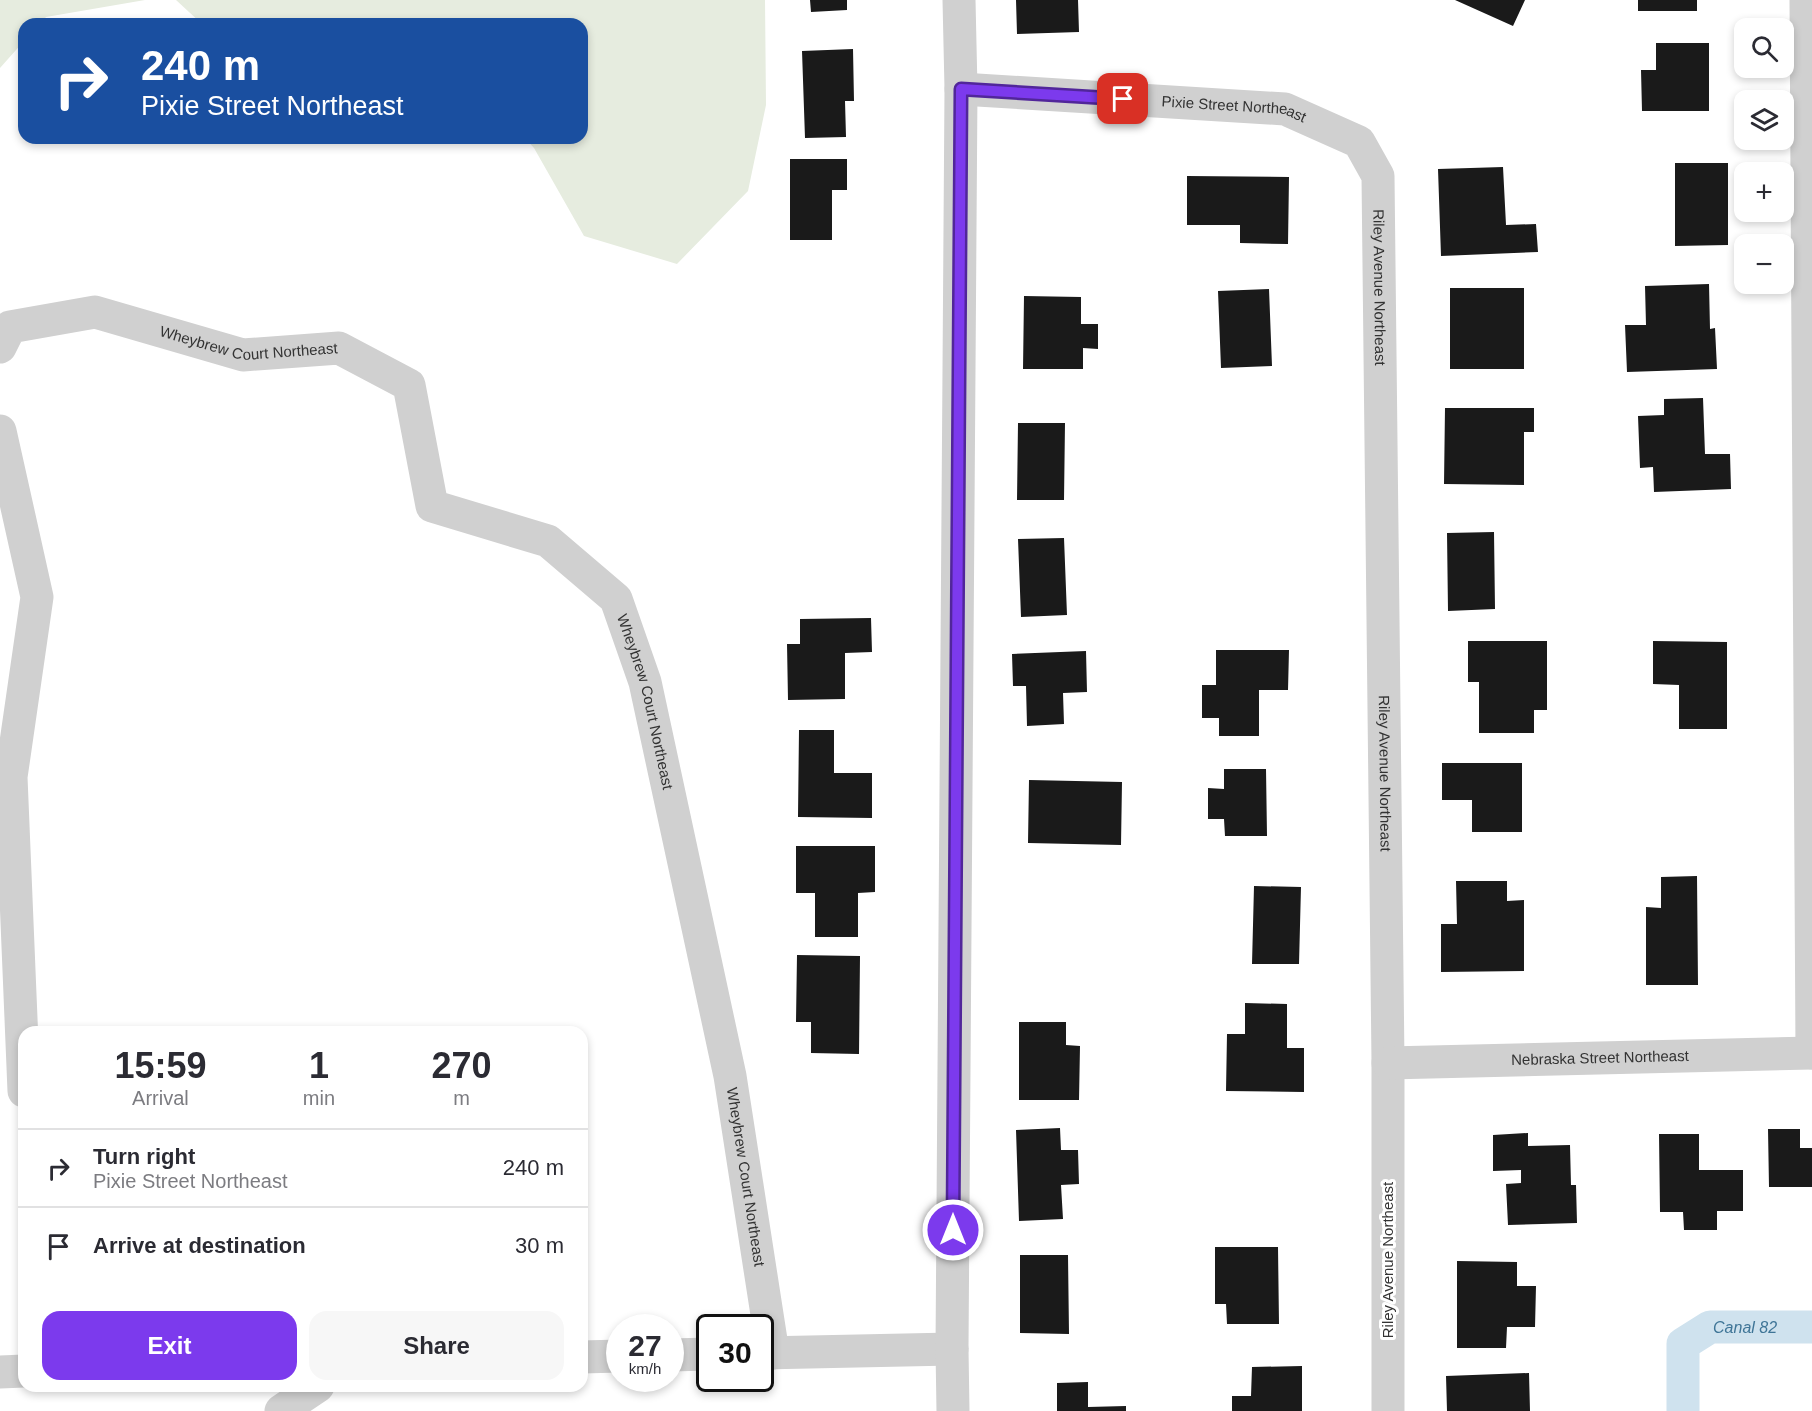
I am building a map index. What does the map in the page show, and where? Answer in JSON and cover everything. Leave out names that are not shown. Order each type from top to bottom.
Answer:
[{"type":"street","points":[[953,1411],[961,89],[959,0]]},
{"type":"street","points":[[1806,0],[1812,1053]]},
{"type":"street","name":"Pixie Street Northeast","points":[[961,89],[1285,109],[1359,142]]},
{"type":"street","name":"Riley Avenue Northeast","points":[[1359,142],[1378,176],[1388,1063],[1388,1411]]},
{"type":"street","name":"Wheybrew Court Northeast","points":[[0,347],[10,327],[95,312],[243,355],[339,348],[409,385],[432,506],[548,541],[616,599],[645,682],[730,1076],[762,1314]]},
{"type":"street","points":[[0,431],[37,597],[11,777],[21,1026]]},
{"type":"street","name":"Nebraska Street Northeast","points":[[1388,1063],[1812,1053]]},
{"type":"street","points":[[774,1353],[952,1349]]},
{"type":"street","points":[[588,1357],[606,1356]]},
{"type":"street","points":[[281,1411],[309,1392]]},
{"type":"shaded area","points":[[0,0],[145,0],[45,18],[18,18],[18,48],[0,68]]},
{"type":"shaded area","points":[[176,0],[765,0],[766,105],[748,191],[677,264],[584,236],[530,144],[588,144],[588,18],[196,18]]},
{"type":"building","points":[[810,0],[847,0],[847,10],[811,12]]},
{"type":"building","points":[[1016,0],[1078,0],[1079,32],[1017,34]]},
{"type":"building","points":[[1455,0],[1525,0],[1513,26]]},
{"type":"building","points":[[1638,0],[1697,0],[1697,11],[1638,11]]},
{"type":"building","points":[[1656,43],[1709,43],[1709,111],[1642,111],[1641,70],[1656,70]]},
{"type":"building","points":[[853,49],[854,101],[845,101],[846,137],[805,138],[802,51]]},
{"type":"building","points":[[790,159],[847,159],[847,190],[832,190],[832,240],[790,240]]},
{"type":"building","points":[[1675,163],[1728,163],[1728,245],[1675,246]]},
{"type":"building","points":[[1503,167],[1506,225],[1536,224],[1538,252],[1441,256],[1438,169]]},
{"type":"building","points":[[1187,176],[1289,177],[1288,244],[1240,243],[1240,225],[1187,225]]},
{"type":"building","points":[[1709,284],[1710,329],[1715,328],[1717,369],[1627,372],[1625,325],[1646,325],[1645,286]]},
{"type":"building","points":[[1450,288],[1524,288],[1524,369],[1450,369]]},
{"type":"building","points":[[1269,289],[1272,366],[1221,368],[1218,291]]},
{"type":"building","points":[[1024,296],[1081,297],[1081,324],[1098,324],[1098,349],[1083,348],[1083,369],[1023,369]]},
{"type":"building","points":[[1703,398],[1705,454],[1730,454],[1731,489],[1654,492],[1653,467],[1640,468],[1638,416],[1664,415],[1664,399]]},
{"type":"building","points":[[1445,408],[1534,408],[1534,432],[1524,432],[1524,485],[1444,484]]},
{"type":"building","points":[[1018,423],[1065,423],[1064,500],[1017,500]]},
{"type":"building","points":[[1494,532],[1495,609],[1448,611],[1447,533]]},
{"type":"building","points":[[1064,538],[1067,615],[1021,617],[1018,539]]},
{"type":"building","points":[[871,618],[872,652],[845,653],[845,699],[788,700],[787,644],[800,644],[800,619]]},
{"type":"building","points":[[1468,641],[1547,641],[1547,710],[1534,710],[1534,733],[1479,733],[1479,682],[1468,682]]},
{"type":"building","points":[[1653,641],[1727,642],[1727,729],[1679,729],[1679,685],[1653,684]]},
{"type":"building","points":[[1216,650],[1289,650],[1288,690],[1259,690],[1259,736],[1219,736],[1219,718],[1202,718],[1202,685],[1216,685]]},
{"type":"building","points":[[1086,651],[1087,692],[1063,693],[1064,724],[1027,726],[1026,686],[1013,686],[1012,654]]},
{"type":"building","points":[[799,730],[834,730],[834,773],[872,773],[872,818],[798,817]]},
{"type":"building","points":[[1442,763],[1522,763],[1522,832],[1472,832],[1472,800],[1442,800]]},
{"type":"building","points":[[1224,769],[1266,769],[1267,836],[1225,836],[1224,819],[1208,819],[1208,788],[1224,789]]},
{"type":"building","points":[[1029,780],[1122,782],[1121,845],[1028,843]]},
{"type":"building","points":[[796,846],[875,846],[875,892],[858,893],[858,937],[815,937],[815,893],[796,893]]},
{"type":"building","points":[[1697,876],[1698,985],[1646,985],[1646,907],[1661,908],[1661,877]]},
{"type":"building","points":[[1456,881],[1507,881],[1507,901],[1524,900],[1524,971],[1441,972],[1441,924],[1457,924]]},
{"type":"building","points":[[1254,886],[1301,887],[1299,964],[1252,964]]},
{"type":"building","points":[[797,955],[860,956],[859,1054],[811,1053],[811,1022],[796,1022]]},
{"type":"building","points":[[1245,1003],[1287,1004],[1287,1048],[1304,1048],[1304,1092],[1226,1091],[1227,1034],[1245,1034]]},
{"type":"building","points":[[1019,1022],[1066,1022],[1066,1045],[1080,1046],[1079,1100],[1019,1100]]},
{"type":"building","points":[[1060,1128],[1061,1150],[1078,1150],[1079,1184],[1061,1185],[1063,1219],[1019,1221],[1016,1130]]},
{"type":"building","points":[[1768,1129],[1800,1129],[1800,1148],[1812,1148],[1812,1187],[1769,1187]]},
{"type":"building","points":[[1528,1133],[1528,1146],[1570,1145],[1571,1185],[1576,1185],[1577,1223],[1508,1225],[1506,1184],[1521,1183],[1521,1170],[1493,1171],[1493,1135]]},
{"type":"building","points":[[1659,1134],[1699,1134],[1699,1170],[1743,1170],[1743,1211],[1717,1211],[1717,1230],[1684,1230],[1683,1212],[1660,1212]]},
{"type":"building","points":[[1215,1247],[1278,1247],[1279,1324],[1227,1324],[1226,1304],[1215,1304]]},
{"type":"building","points":[[1020,1255],[1068,1255],[1069,1334],[1020,1333]]},
{"type":"building","points":[[1457,1261],[1517,1262],[1517,1286],[1536,1286],[1535,1327],[1507,1327],[1506,1348],[1457,1348]]},
{"type":"building","points":[[1302,1366],[1302,1411],[1232,1411],[1232,1396],[1251,1396],[1252,1367]]},
{"type":"building","points":[[1529,1373],[1530,1411],[1447,1411],[1446,1376]]},
{"type":"building","points":[[1088,1382],[1088,1407],[1126,1406],[1126,1411],[1057,1411],[1057,1383]]},
{"type":"waterway","name":"Canal 82","points":[[1683,1411],[1683,1344],[1710,1327],[1812,1327]]},
{"type":"route","points":[[953,1230],[961,89],[1123,99]]}]
